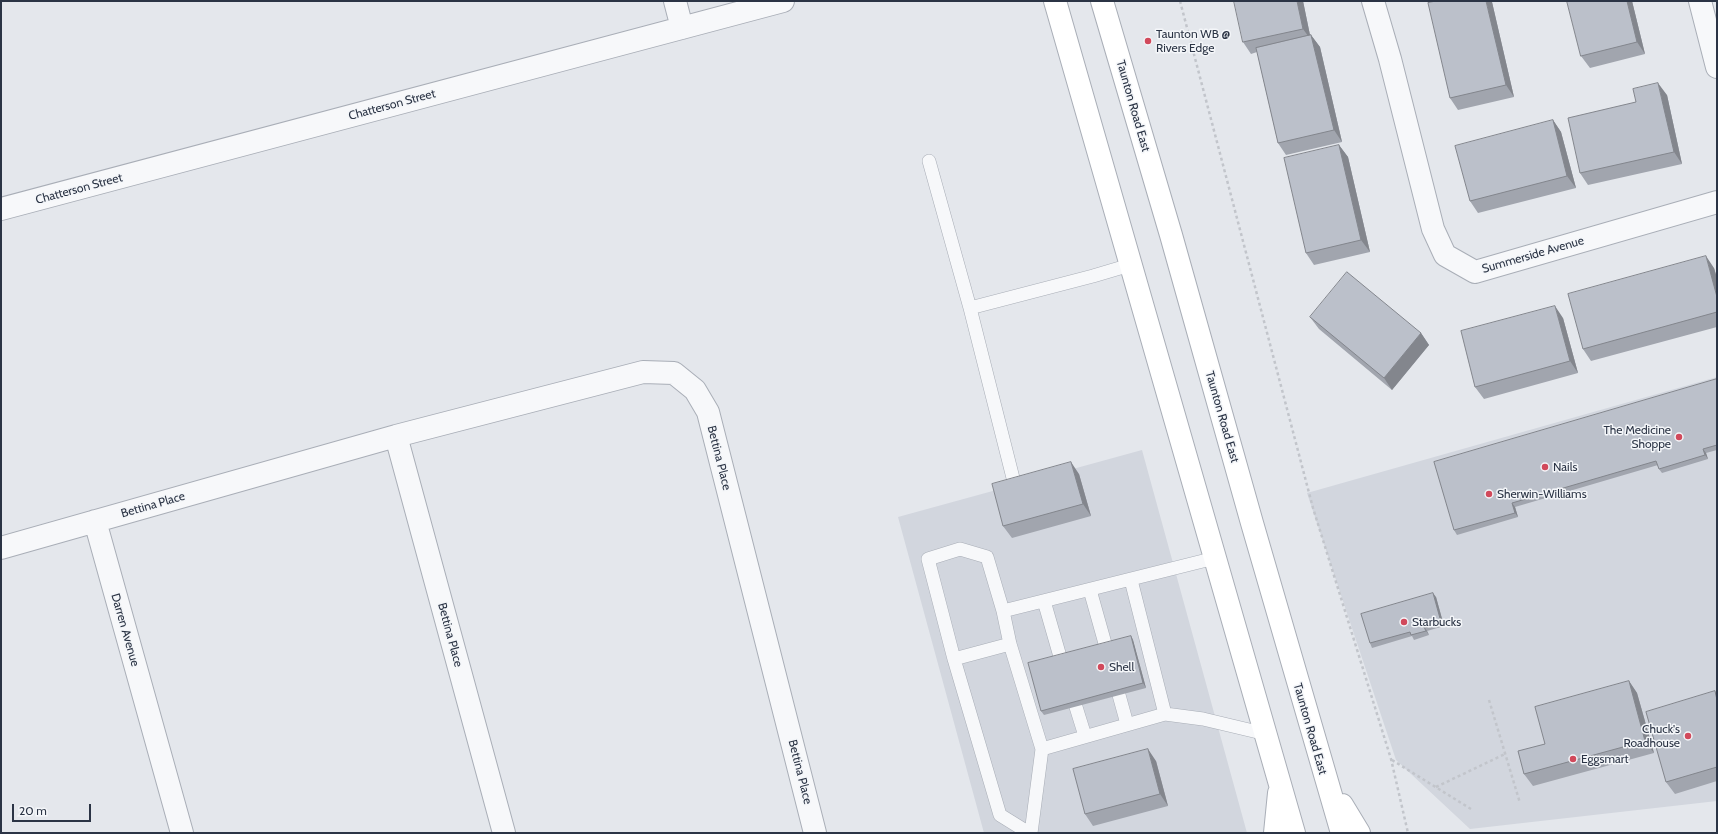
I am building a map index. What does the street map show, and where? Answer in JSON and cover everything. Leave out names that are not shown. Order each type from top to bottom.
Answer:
[{"type":"main road","points":[[1055,1],[1294,833]]},
{"type":"main road","name":"Taunton Road East","points":[[1102,1],[1171,236],[1323,773],[1342,833]]},
{"type":"main road","points":[[1323,773],[1359,833]]},
{"type":"main road","points":[[1275,833],[1280,782]]},
{"type":"street","points":[[674,1],[682,28]]},
{"type":"street","name":"Chatterson Street","points":[[1,210],[783,1]]},
{"type":"street","name":"Summerside Avenue","points":[[1373,1],[1390,59],[1433,229],[1445,255],[1475,272],[1717,202]]},
{"type":"street","points":[[1700,1],[1717,67]]},
{"type":"street","name":"Bettina Place","points":[[95,521],[396,436],[643,372],[674,373],[695,390],[708,412],[815,833]]},
{"type":"street","name":"Bettina Place","points":[[396,436],[504,833]]},
{"type":"street","points":[[1,548],[95,521]]},
{"type":"street","name":"Darren Avenue","points":[[95,521],[182,833]]},
{"type":"lane","points":[[929,161],[970,308],[1012,478]]},
{"type":"lane","points":[[970,308],[1130,265]]},
{"type":"lane","points":[[960,549],[987,557],[1003,611],[1010,644],[1042,750],[1030,833],[1000,816],[954,659],[928,559],[960,549]]},
{"type":"lane","points":[[1003,611],[1215,558]]},
{"type":"lane","points":[[1131,580],[1165,714]]},
{"type":"lane","points":[[1090,590],[1106,648]]},
{"type":"lane","points":[[1044,601],[1061,660]]},
{"type":"lane","points":[[954,659],[1010,644]]},
{"type":"lane","points":[[1119,695],[1128,724]]},
{"type":"lane","points":[[1076,707],[1085,736]]},
{"type":"lane","points":[[1042,750],[1085,736],[1165,714],[1203,719],[1266,734]]},
{"type":"path","points":[[1180,1],[1312,508],[1391,760],[1408,833]]},
{"type":"path","points":[[1488,700],[1520,803]]},
{"type":"path","points":[[1436,787],[1505,754]]},
{"type":"path","points":[[1391,760],[1471,809]]},
{"type":"shaded area","points":[[1717,377],[1717,801],[1470,829],[1396,760],[1307,493]]},
{"type":"shaded area","points":[[1142,450],[1247,833],[984,833],[898,517]]},
{"type":"building","points":[[1234,1],[1297,1],[1303,29],[1243,42]]},
{"type":"building","points":[[1436,1],[1486,1],[1506,85],[1450,98],[1428,3]]},
{"type":"building","points":[[1567,1],[1627,1],[1637,42],[1581,56]]},
{"type":"building","points":[[1311,35],[1334,130],[1278,143],[1256,48]]},
{"type":"building","points":[[1658,83],[1674,152],[1580,173],[1568,118],[1636,102],[1633,89]]},
{"type":"building","points":[[1553,120],[1567,176],[1470,201],[1455,146]]},
{"type":"building","points":[[1339,145],[1361,240],[1306,253],[1284,158]]},
{"type":"building","points":[[1706,256],[1717,297],[1717,312],[1583,349],[1568,294]]},
{"type":"building","points":[[1347,272],[1421,333],[1384,378],[1310,317]]},
{"type":"building","points":[[1555,306],[1570,361],[1475,387],[1461,331]]},
{"type":"building","points":[[1717,379],[1717,445],[1703,449],[1705,455],[1659,469],[1656,461],[1512,503],[1515,513],[1454,530],[1434,462]]},
{"type":"building","points":[[1071,462],[1083,504],[1003,526],[992,484]]},
{"type":"building","name":"Starbucks","points":[[1433,593],[1441,622],[1424,627],[1426,631],[1411,635],[1410,632],[1370,643],[1361,614]]},
{"type":"building","points":[[1131,636],[1143,683],[1041,711],[1028,663]]},
{"type":"building","points":[[1629,681],[1645,741],[1524,774],[1518,751],[1545,744],[1535,707]]},
{"type":"building","points":[[1715,691],[1717,700],[1717,767],[1666,782],[1646,712]]},
{"type":"building","points":[[1148,749],[1160,794],[1085,814],[1073,769]]},
{"type":"place","name":"Taunton WB @ Rivers Edge","points":[[1148,41]]},
{"type":"place","name":"The Medicine Shoppe","points":[[1679,437]]},
{"type":"place","name":"Nails","points":[[1545,467]]},
{"type":"place","name":"Sherwin-Williams","points":[[1489,494]]},
{"type":"place","name":"Starbucks","points":[[1404,622]]},
{"type":"place","name":"Shell","points":[[1101,667]]},
{"type":"place","name":"Chuck's Roadhouse","points":[[1688,736]]},
{"type":"place","name":"Eggsmart","points":[[1573,759]]}]
